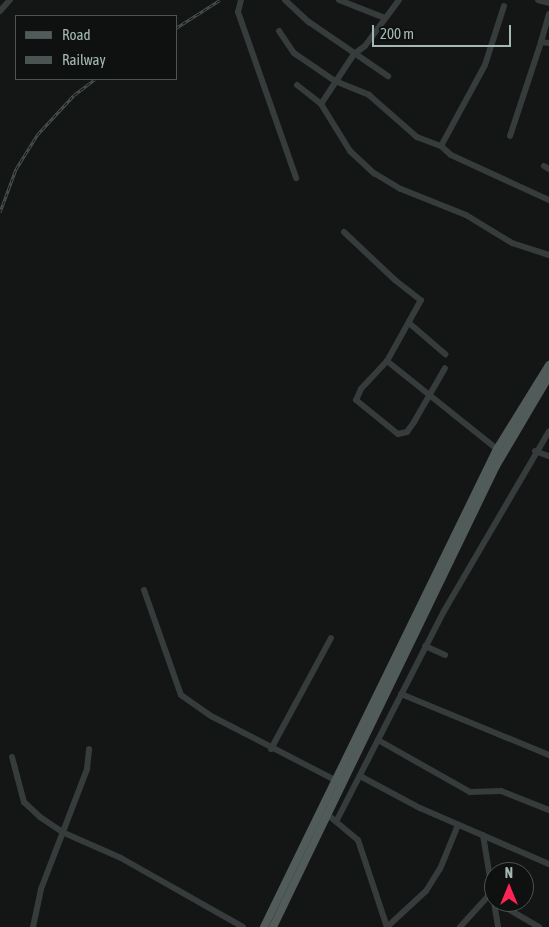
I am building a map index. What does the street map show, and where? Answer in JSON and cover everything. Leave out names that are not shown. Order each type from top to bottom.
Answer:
[{"type":"main road","points":[[264,927],[497,449],[549,365]]},
{"type":"main road","points":[[273,927],[496,466],[549,376]]},
{"type":"main road","points":[[450,543],[458,547]]},
{"type":"street","points":[[241,0],[238,12],[296,178]]},
{"type":"street","points":[[284,0],[354,54],[388,76]]},
{"type":"street","points":[[339,0],[385,18]]},
{"type":"street","points":[[321,104],[335,80],[354,54],[365,46],[399,0]]},
{"type":"street","points":[[538,0],[549,3]]},
{"type":"street","points":[[0,11],[6,1]]},
{"type":"street","points":[[441,146],[485,65],[504,6]]},
{"type":"street","points":[[510,136],[549,14]]},
{"type":"street","points":[[279,31],[294,53],[335,80],[369,95],[417,137],[441,146],[451,155],[549,200]]},
{"type":"street","points":[[541,42],[549,43]]},
{"type":"street","points":[[297,85],[321,104],[350,151],[374,173],[401,189],[466,215],[512,243],[549,255]]},
{"type":"street","points":[[344,232],[395,280],[419,297],[421,304],[387,361],[374,372],[357,400],[402,435],[430,398],[445,368]]},
{"type":"street","points":[[409,323],[445,354]]},
{"type":"street","points":[[387,361],[430,398],[497,449]]},
{"type":"street","points":[[337,820],[426,646],[535,450],[549,431]]},
{"type":"street","points":[[535,450],[549,456]]},
{"type":"street","points":[[144,590],[181,695],[271,749],[336,781]]},
{"type":"street","points":[[271,749],[331,638]]},
{"type":"street","points":[[426,646],[445,655]]},
{"type":"street","points":[[401,694],[549,755]]},
{"type":"street","points":[[378,740],[470,792],[501,791],[549,810]]},
{"type":"street","points":[[33,927],[41,889],[87,769],[89,749]]},
{"type":"street","points":[[12,756],[24,802],[62,832],[121,858],[242,927]]},
{"type":"street","points":[[360,776],[458,824],[549,864]]},
{"type":"street","points":[[328,815],[337,820],[358,840],[387,927],[426,891],[440,869],[458,824]]},
{"type":"street","points":[[483,835],[487,862]]},
{"type":"street","points":[[460,927],[484,901]]},
{"type":"street","points":[[496,912],[498,927]]},
{"type":"street","points":[[514,912],[539,927]]},
{"type":"railway","points":[[178,27],[220,0]]},
{"type":"railway","points":[[0,212],[16,169],[37,135],[74,95],[94,80]]}]
